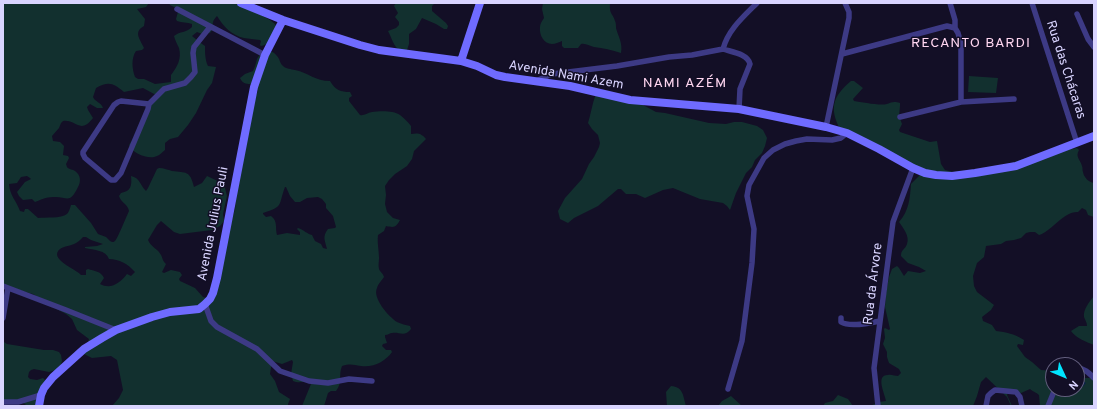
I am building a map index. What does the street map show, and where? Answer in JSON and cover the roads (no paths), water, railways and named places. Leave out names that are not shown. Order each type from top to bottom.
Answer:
[{"type":"street","name":"Avenida Nami Azem","points":[[242,3],[283,20],[360,45],[379,50],[461,61],[505,77],[570,86],[630,100],[739,109],[826,127],[847,134],[879,149],[913,168],[936,176],[952,176],[1016,166],[1094,136]]},
{"type":"street","points":[[461,61],[480,3]]},
{"type":"street","points":[[723,49],[730,33],[738,22],[757,3]]},
{"type":"street","points":[[826,127],[849,18],[849,12],[845,3]]},
{"type":"street","points":[[950,3],[955,20],[955,28],[961,44],[961,102]]},
{"type":"street","name":"Rua das Chácaras","points":[[1032,3],[1077,143]]},
{"type":"street","points":[[177,10],[265,56]]},
{"type":"street","points":[[1077,14],[1088,39],[1094,47]]},
{"type":"street","name":"Avenida Julius Pauli","points":[[205,304],[213,293],[254,87],[265,56],[283,20]]},
{"type":"street","points":[[842,54],[946,26],[955,28]]},
{"type":"street","points":[[149,104],[125,101],[118,102],[114,105],[83,152],[85,158],[111,180],[115,180],[121,173],[148,110],[149,104],[164,89],[186,82],[191,77],[194,72],[194,47],[210,27]]},
{"type":"street","points":[[536,81],[552,74],[617,66],[723,49],[740,54],[746,57],[750,62],[740,89],[739,109]]},
{"type":"street","points":[[900,117],[961,102],[1014,100]]},
{"type":"street","points":[[728,389],[742,341],[752,263],[754,229],[747,196],[749,185],[764,158],[773,150],[785,144],[807,139],[832,140],[842,138],[847,134]]},
{"type":"street","name":"Rua da Árvore","points":[[878,406],[874,368],[893,222],[913,168]]},
{"type":"street","points":[[3,318],[6,287],[116,330]]},
{"type":"street","points":[[39,406],[44,388],[53,377],[84,349],[116,330],[170,312],[199,309],[205,304],[211,321],[217,327],[257,349],[280,371],[309,381],[328,383],[349,379],[372,381]]},
{"type":"street","points":[[841,318],[841,322],[844,324],[880,322]]},
{"type":"street","points":[[1085,370],[1094,378]]},
{"type":"street","points":[[986,406],[988,396],[995,390],[1016,392],[1020,397],[1022,406]]},
{"type":"street","points":[[3,402],[18,402],[41,395]]},
{"type":"district","name":"RECANTO BARDI","points":[[971,44]]},
{"type":"district","name":"NAMI AZÉM","points":[[685,84]]}]
